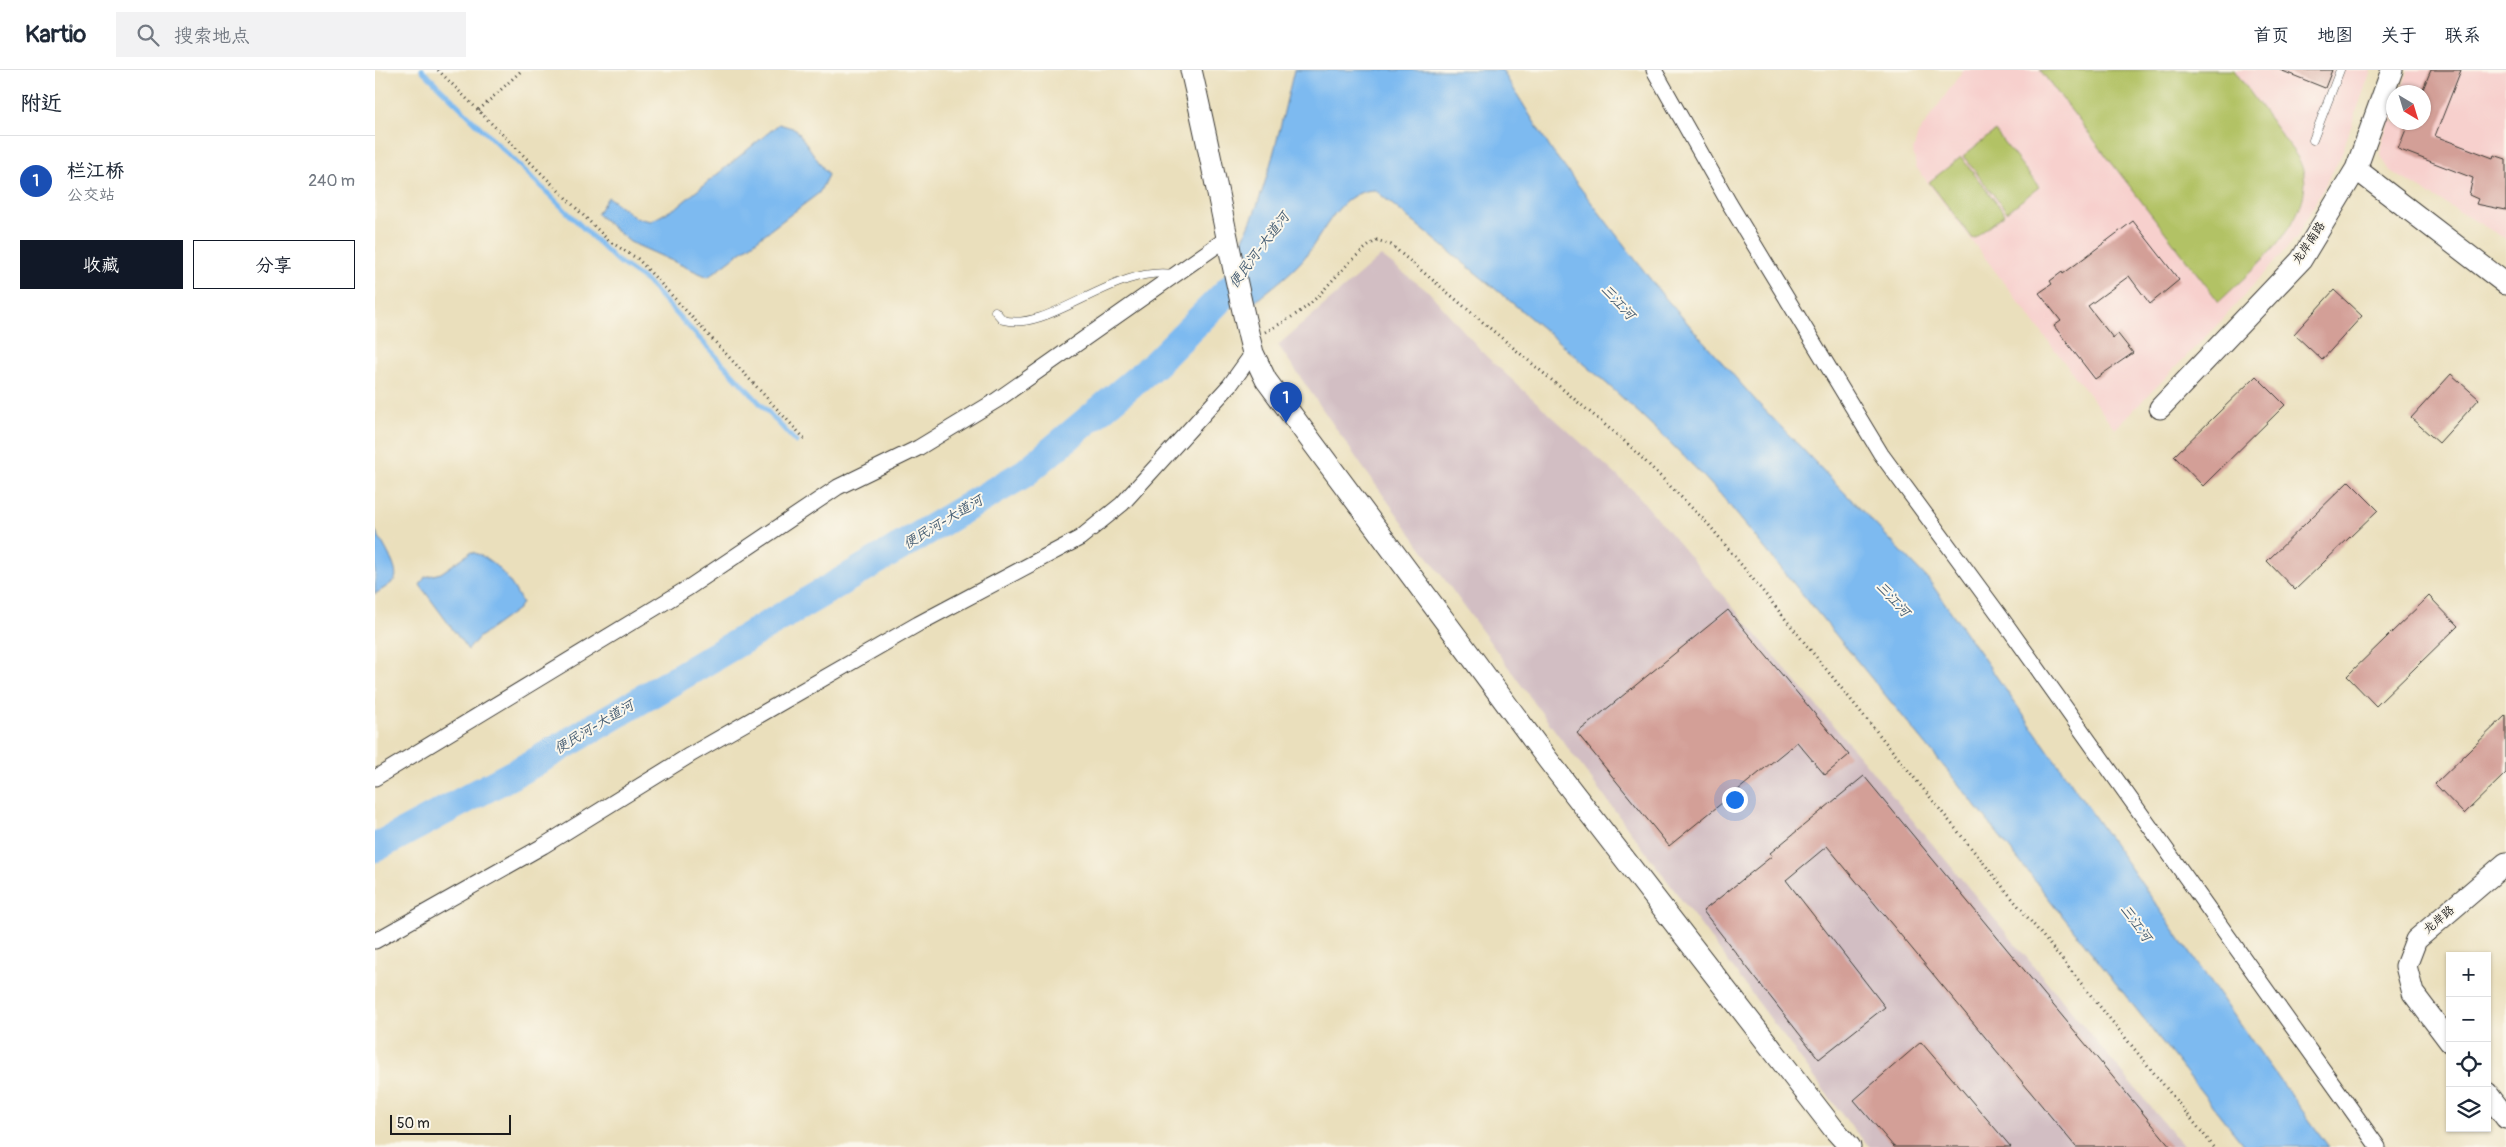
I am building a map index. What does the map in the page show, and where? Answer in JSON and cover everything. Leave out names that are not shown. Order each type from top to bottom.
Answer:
[{"type":"street","points":[[1191,70],[1211,156],[1227,244],[1251,345],[1266,380],[1548,760],[1833,1128],[1851,1147]]},
{"type":"street","points":[[1654,70],[1729,203],[1881,454],[2006,624],[2378,1147]]},
{"type":"street","name":"龙岸南路","points":[[2160,408],[2301,260],[2356,169],[2392,70]]},
{"type":"street","points":[[2356,169],[2506,284]]},
{"type":"street","points":[[375,778],[688,588],[838,488],[918,448],[997,400],[1175,275],[1227,244]]},
{"type":"street","points":[[375,940],[543,846],[723,735],[918,624],[1080,538],[1121,504],[1229,385],[1251,345]]},
{"type":"street","name":"龙岸路","points":[[2446,1037],[2413,993],[2406,966],[2416,940],[2506,863]]},
{"type":"street","points":[[2491,1098],[2506,1118]]},
{"type":"lane","points":[[2313,140],[2340,70]]},
{"type":"lane","points":[[995,311],[1003,320],[1024,322],[1048,314],[1094,292],[1138,276],[1159,272],[1175,275]]},
{"type":"path","points":[[438,70],[609,241],[638,258],[805,440]]},
{"type":"path","points":[[479,110],[522,70]]},
{"type":"path","points":[[1251,345],[1264,333],[1295,315],[1313,301],[1365,247],[1377,240],[1391,245],[1629,446],[1709,525],[2214,1147]]},
{"type":"shaded area","points":[[1963,70],[2371,70],[2340,158],[2296,238],[2223,319],[2115,429],[1916,167],[1913,151],[1918,134]]},
{"type":"shaded area","points":[[2409,70],[2506,70],[2506,239],[2390,171],[2381,156],[2382,140],[2386,129],[2431,130],[2431,85],[2403,85]]},
{"type":"shaded area","points":[[1381,256],[1429,292],[1486,356],[1635,492],[1866,764],[2184,1147],[1870,1147],[1853,1129],[1541,712],[1362,466],[1278,345]]},
{"type":"green space","points":[[2040,70],[2234,70],[2296,155],[2304,175],[2304,196],[2296,216],[2268,255],[2219,302]]},
{"type":"green space","points":[[1995,131],[2039,187],[2007,212],[1963,156]]},
{"type":"green space","points":[[1961,157],[2005,214],[1973,239],[1929,182]]},
{"type":"water","name":"三江河","points":[[1294,70],[1502,70],[1552,151],[1661,293],[1757,402],[1928,579],[2266,1061],[2329,1147],[2245,1147],[1964,791],[1721,495],[1640,414],[1597,375],[1375,190],[1361,192],[1340,208],[1297,266],[1243,314],[1231,262],[1243,239],[1262,192]]},
{"type":"water","points":[[779,124],[796,129],[828,175],[819,193],[708,277],[630,242],[597,214],[608,197],[636,218],[651,221],[677,207]]},
{"type":"water","points":[[375,530],[389,554],[396,575],[391,583],[375,594]]},
{"type":"water","points":[[471,552],[495,565],[508,579],[522,603],[518,609],[478,638],[468,650],[420,585],[425,577],[441,573]]},
{"type":"building","points":[[2280,70],[2332,70],[2325,88]]},
{"type":"building","points":[[2431,70],[2461,70],[2435,136],[2493,158],[2494,155],[2506,159],[2506,210],[2476,204],[2478,199],[2469,195],[2473,178],[2398,149],[2406,130],[2431,130],[2431,85],[2425,85]]},
{"type":"building","points":[[2133,221],[2179,280],[2150,304],[2129,276],[2088,306],[2113,338],[2118,334],[2133,353],[2095,379],[2054,326],[2061,321],[2039,293],[2052,284],[2050,281],[2062,272],[2063,274]]},
{"type":"building","points":[[2334,290],[2362,316],[2322,360],[2294,334]]},
{"type":"building","points":[[2451,374],[2479,399],[2439,443],[2411,418]]},
{"type":"building","points":[[2256,376],[2285,405],[2203,486],[2174,456]]},
{"type":"building","points":[[2349,481],[2378,510],[2295,590],[2267,561]]},
{"type":"building","points":[[2429,596],[2458,626],[2376,706],[2347,676]]},
{"type":"building","points":[[1728,610],[1849,755],[1825,775],[1797,742],[1669,846],[1577,733]]},
{"type":"building","points":[[2506,715],[2506,773],[2464,814],[2435,784]]},
{"type":"building","points":[[1864,776],[2171,1147],[2076,1147],[1827,846],[1786,880],[1885,1007],[1819,1059],[1703,911],[1772,856],[1770,853]]},
{"type":"building","points":[[1921,1042],[2011,1147],[1894,1147],[1854,1100]]},
{"type":"waterway","points":[[422,70],[616,260],[645,280],[796,442]]},
{"type":"waterway","name":"便民河-大道河","points":[[375,848],[532,764],[1025,473],[1155,364],[1237,282],[1253,260]]},
{"type":"place","name":"栏江桥","points":[[1286,423]]}]
